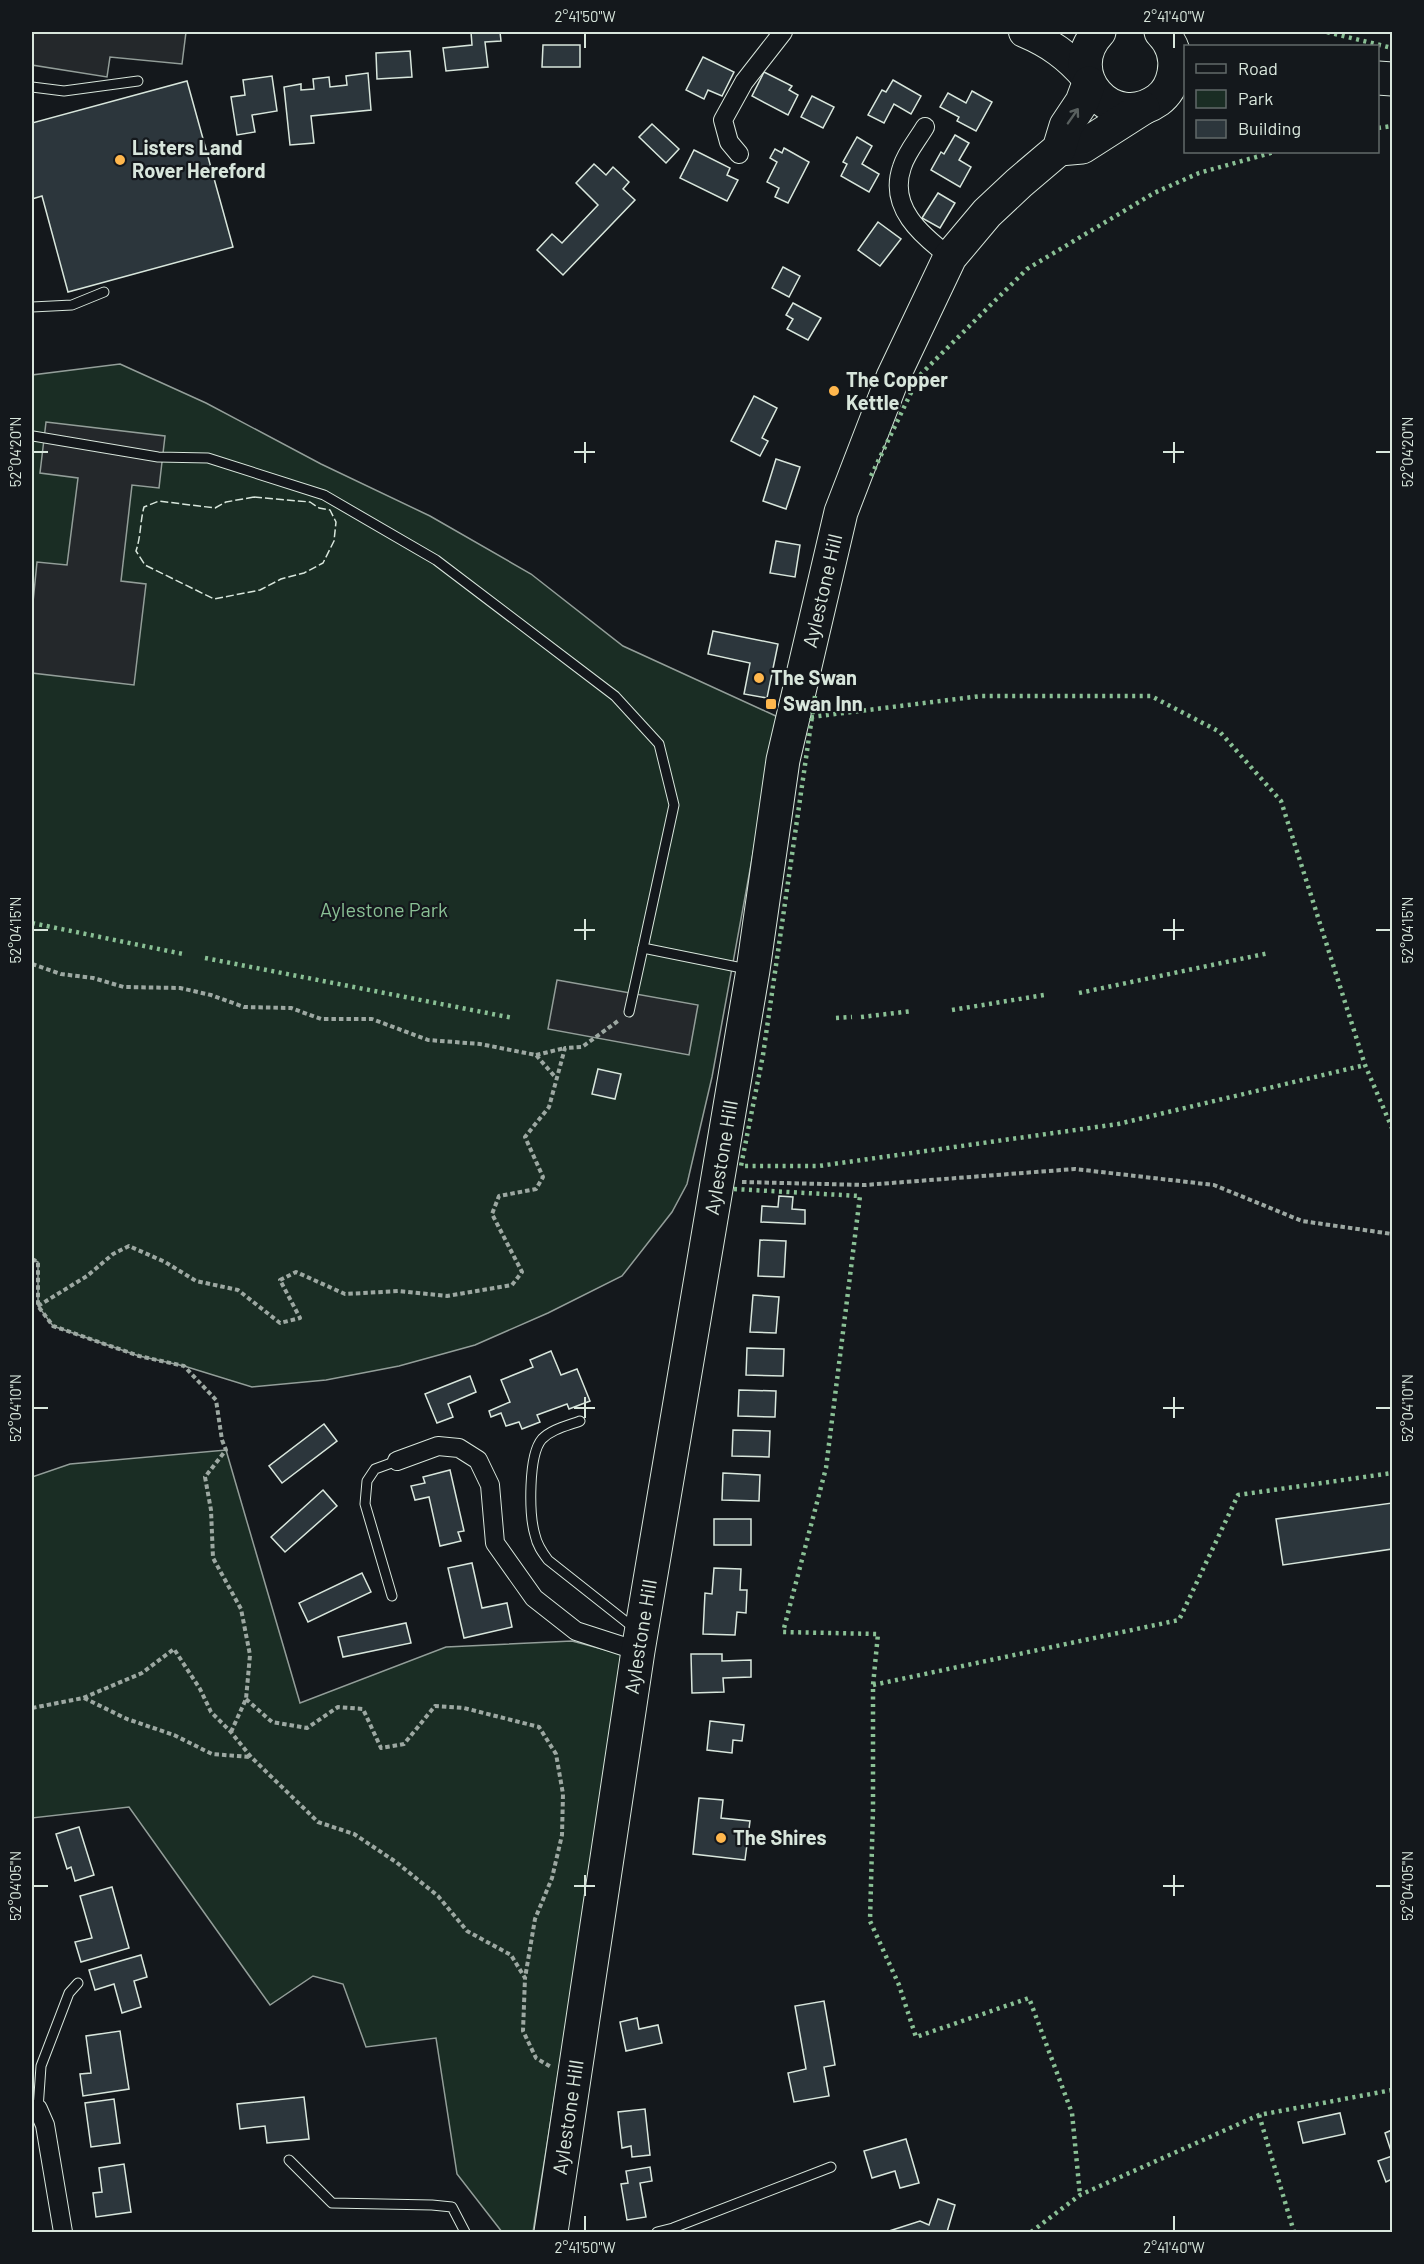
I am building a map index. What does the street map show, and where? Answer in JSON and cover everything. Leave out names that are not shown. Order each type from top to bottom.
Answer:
[{"type":"highway","name":"Aylestone Hill","points":[[551,2232],[639,1642],[753,970],[783,760],[841,512],[892,376],[950,257],[987,213],[1059,149],[1066,126],[1082,102],[1088,80],[1085,64],[1087,51],[1093,39],[1100,32]]},
{"type":"highway","points":[[1059,149],[1082,147],[1162,97],[1174,75],[1176,63],[1173,46]]},
{"type":"highway","points":[[1088,80],[1096,94],[1106,103],[1117,108],[1130,110],[1184,96]]},
{"type":"main road","points":[[1024,32],[1059,49],[1072,59],[1088,80]]},
{"type":"street","points":[[739,154],[729,142],[723,120],[744,82],[783,32]]},
{"type":"street","points":[[925,127],[902,165],[897,187],[906,215],[922,234],[950,257]]},
{"type":"street","points":[[398,1461],[438,1446],[459,1448],[478,1460],[490,1485],[495,1543],[534,1598],[576,1631],[639,1642]]},
{"type":"street","points":[[35,2109],[45,2125],[63,2232]]},
{"type":"lane","points":[[32,87],[64,91],[138,81]]},
{"type":"lane","points":[[32,307],[72,305],[105,292]]},
{"type":"lane","points":[[33,436],[158,457],[208,458],[324,495],[436,560],[615,696],[659,744],[674,805],[629,1012]]},
{"type":"lane","points":[[643,948],[753,970]]},
{"type":"lane","points":[[580,1421],[549,1432],[540,1441],[534,1455],[531,1507],[534,1532],[539,1548],[548,1560],[639,1642]]},
{"type":"lane","points":[[392,1596],[365,1504],[367,1481],[375,1469],[398,1461]]},
{"type":"lane","points":[[35,2109],[41,2066],[69,1993],[78,1983]]},
{"type":"lane","points":[[289,2160],[332,2203],[452,2207],[465,2232]]},
{"type":"lane","points":[[657,2232],[831,2168]]},
{"type":"path","points":[[32,964],[61,974],[93,978],[124,987],[180,988],[211,995],[244,1007],[291,1008],[321,1019],[372,1020],[428,1040],[480,1044],[536,1054],[582,1047],[629,1012]]},
{"type":"path","points":[[38,1306],[87,1276],[113,1254],[129,1246],[165,1262],[196,1281],[238,1290],[280,1323],[300,1318],[280,1280],[296,1272],[345,1294],[399,1291],[447,1296],[512,1285],[522,1272],[492,1214],[500,1196],[536,1190],[543,1177],[525,1137],[549,1107],[565,1048]]},
{"type":"path","points":[[536,1054],[557,1079]]},
{"type":"path","points":[[718,1182],[865,1185],[1075,1169],[1214,1185],[1302,1221],[1392,1234]]},
{"type":"path","points":[[32,1259],[38,1262],[38,1306],[52,1326],[140,1356],[184,1366],[216,1400],[222,1440],[226,1449],[205,1477],[211,1510],[213,1557],[241,1609],[250,1655],[246,1699],[231,1732]]},
{"type":"path","points":[[32,1708],[83,1698],[142,1673],[174,1649],[200,1689],[211,1712],[251,1757],[318,1822],[354,1834],[396,1862],[438,1896],[467,1931],[511,1955],[525,1978]]},
{"type":"path","points":[[83,1698],[127,1719],[174,1735],[212,1754],[251,1757]]},
{"type":"path","points":[[246,1699],[272,1722],[307,1728],[338,1707],[363,1709],[381,1748],[405,1744],[435,1707],[464,1708],[539,1727],[556,1754],[563,1794],[562,1835],[552,1878],[535,1919],[525,1978],[523,2031],[536,2058],[574,2080]]},
{"type":"green space","name":"Aylestone Park","points":[[120,364],[206,403],[321,464],[430,516],[531,574],[623,646],[778,717],[712,1077],[687,1184],[672,1212],[622,1276],[548,1313],[475,1345],[399,1366],[326,1380],[252,1387],[184,1366],[139,1356],[53,1326],[38,1306],[38,1262],[32,1259],[32,375]]},
{"type":"green space","points":[[226,1450],[300,1703],[446,1647],[572,1641],[625,1655],[533,2232],[502,2232],[457,2174],[436,2038],[366,2047],[343,1984],[313,1976],[270,2005],[129,1807],[32,1818],[32,1477],[70,1464]]},
{"type":"shaded area","points":[[32,32],[186,32],[182,64],[110,57],[107,77],[32,65]]},
{"type":"shaded area","points":[[46,422],[165,436],[159,488],[132,485],[121,581],[146,584],[134,685],[32,673],[32,612],[37,562],[67,565],[78,478],[40,473]]},
{"type":"shaded area","points":[[557,980],[698,1005],[689,1055],[548,1029]]},
{"type":"building","points":[[471,32],[500,32],[501,41],[485,42],[488,67],[446,71],[443,48],[472,45]]},
{"type":"building","points":[[543,45],[580,45],[580,67],[542,67]]},
{"type":"building","points":[[410,51],[412,77],[377,79],[376,53]]},
{"type":"building","points":[[703,57],[734,72],[722,96],[708,90],[704,99],[686,90]]},
{"type":"building","points":[[764,72],[792,86],[789,90],[798,95],[788,115],[752,96]]},
{"type":"building","points":[[368,73],[371,110],[311,116],[314,143],[290,145],[284,87],[301,84],[301,90],[314,89],[313,79],[329,77],[330,87],[347,85],[346,76]]},
{"type":"building","points":[[272,76],[277,111],[252,115],[255,132],[237,135],[231,97],[245,95],[243,80]]},
{"type":"building","points":[[893,80],[921,96],[911,114],[894,104],[884,123],[868,115],[882,90],[886,92]]},
{"type":"building","name":"Listers Land Rover Hereford","points":[[187,81],[233,247],[68,292],[42,196],[32,199],[32,123]]},
{"type":"building","points":[[972,91],[992,102],[976,131],[957,121],[959,117],[940,107],[948,93],[966,103]]},
{"type":"building","points":[[812,96],[834,107],[823,128],[801,117]]},
{"type":"building","points":[[652,124],[679,149],[666,163],[639,137]]},
{"type":"building","points":[[955,135],[969,143],[959,160],[971,167],[960,187],[931,170],[941,152],[944,154]]},
{"type":"building","points":[[857,137],[872,146],[862,164],[879,174],[869,192],[841,176],[847,164],[843,162]]},
{"type":"building","points":[[784,148],[809,162],[788,203],[775,197],[779,188],[767,182],[777,162],[770,158],[775,149],[782,153]]},
{"type":"building","points":[[694,150],[730,168],[727,175],[738,180],[727,201],[680,178]]},
{"type":"building","points":[[594,164],[606,175],[613,167],[629,182],[623,189],[635,200],[563,275],[537,250],[552,234],[562,243],[598,205],[576,183]]},
{"type":"building","points":[[938,193],[955,203],[940,228],[922,218]]},
{"type":"building","points":[[878,222],[901,239],[880,266],[858,250]]},
{"type":"building","points":[[783,267],[800,276],[789,297],[772,288]]},
{"type":"building","points":[[793,303],[821,318],[808,340],[787,329],[793,319],[786,315]]},
{"type":"building","points":[[754,396],[777,408],[762,438],[768,441],[760,456],[731,441]]},
{"type":"building","points":[[776,459],[800,467],[786,509],[763,501]]},
{"type":"building","points":[[776,541],[800,545],[795,577],[770,573]]},
{"type":"building","name":"The Swan","points":[[713,631],[778,644],[767,698],[744,694],[750,663],[708,654]]},
{"type":"building","points":[[598,1069],[621,1074],[615,1099],[592,1094]]},
{"type":"building","points":[[779,1196],[793,1197],[792,1209],[805,1210],[805,1224],[761,1222],[762,1206],[778,1207]]},
{"type":"building","points":[[760,1240],[786,1241],[784,1277],[758,1276]]},
{"type":"building","points":[[753,1295],[779,1297],[776,1333],[750,1332]]},
{"type":"building","points":[[747,1348],[784,1349],[783,1376],[746,1375]]},
{"type":"building","points":[[551,1351],[561,1375],[577,1369],[590,1401],[569,1409],[567,1404],[537,1415],[540,1422],[522,1429],[519,1422],[506,1426],[501,1413],[491,1417],[489,1411],[510,1402],[501,1380],[533,1367],[530,1360]]},
{"type":"building","points":[[470,1376],[476,1392],[448,1404],[453,1417],[437,1423],[425,1394]]},
{"type":"building","points":[[739,1390],[776,1391],[775,1417],[738,1416]]},
{"type":"building","points":[[324,1424],[337,1441],[282,1483],[269,1466]]},
{"type":"building","points":[[733,1430],[770,1431],[769,1457],[732,1456]]},
{"type":"building","points":[[450,1470],[464,1531],[458,1532],[461,1541],[440,1546],[429,1497],[415,1500],[411,1486],[425,1483],[423,1477]]},
{"type":"building","points":[[723,1473],[760,1475],[759,1501],[722,1500]]},
{"type":"building","points":[[323,1490],[337,1506],[285,1552],[271,1537]]},
{"type":"building","points":[[1392,1503],[1392,1549],[1283,1565],[1276,1519]]},
{"type":"building","points":[[714,1519],[751,1519],[751,1545],[714,1545]]},
{"type":"building","points":[[472,1563],[482,1608],[507,1603],[512,1627],[464,1638],[448,1568]]},
{"type":"building","points":[[714,1568],[741,1569],[740,1590],[747,1590],[746,1613],[737,1612],[735,1635],[703,1634],[705,1593],[712,1594]]},
{"type":"building","points":[[362,1573],[371,1592],[308,1622],[299,1603]]},
{"type":"building","points":[[406,1623],[411,1643],[343,1657],[338,1637]]},
{"type":"building","points":[[691,1654],[722,1654],[722,1661],[751,1660],[751,1677],[723,1678],[724,1692],[692,1693]]},
{"type":"building","points":[[710,1721],[744,1725],[742,1741],[733,1740],[732,1753],[707,1750]]},
{"type":"building","name":"The Shires","points":[[699,1798],[723,1800],[721,1818],[750,1821],[745,1860],[693,1854]]},
{"type":"building","points":[[79,1827],[94,1875],[75,1881],[71,1867],[67,1869],[56,1834]]},
{"type":"building","points":[[112,1887],[129,1948],[81,1962],[75,1942],[92,1938],[80,1896]]},
{"type":"building","points":[[141,1955],[147,1977],[134,1981],[141,2007],[122,2013],[114,1984],[95,1990],[89,1970]]},
{"type":"building","points":[[824,2001],[835,2065],[824,2067],[829,2096],[794,2102],[788,2073],[806,2069],[795,2006]]},
{"type":"building","points":[[637,2018],[639,2029],[658,2025],[662,2043],[626,2051],[620,2022]]},
{"type":"building","points":[[120,2031],[129,2089],[83,2096],[80,2074],[91,2073],[86,2036]]},
{"type":"building","points":[[304,2097],[309,2139],[267,2143],[265,2126],[240,2129],[237,2104]]},
{"type":"building","points":[[114,2099],[120,2143],[91,2147],[85,2103]]},
{"type":"building","points":[[645,2109],[650,2155],[632,2157],[631,2146],[622,2148],[618,2112]]},
{"type":"building","points":[[1340,2113],[1345,2134],[1303,2143],[1298,2122]]},
{"type":"building","points":[[1392,2130],[1392,2154],[1385,2133]]},
{"type":"building","points":[[906,2139],[919,2183],[900,2188],[895,2171],[872,2178],[864,2151]]},
{"type":"building","points":[[1392,2156],[1392,2179],[1386,2182],[1378,2161]]},
{"type":"building","points":[[124,2164],[131,2212],[96,2217],[93,2193],[102,2192],[99,2168]]},
{"type":"building","points":[[650,2167],[652,2181],[640,2183],[646,2217],[627,2220],[621,2184],[628,2183],[626,2171]]},
{"type":"building","points":[[938,2199],[955,2205],[947,2232],[886,2232],[920,2221],[929,2225]]},
{"type":"hedge","points":[[1327,32],[1392,48]]},
{"type":"hedge","points":[[1379,128],[1392,126]]},
{"type":"hedge","points":[[871,476],[919,376],[1027,269],[1154,193],[1199,173],[1270,153]]},
{"type":"hedge","points":[[815,696],[763,1055],[741,1166],[819,1166],[1118,1124],[1365,1065]]},
{"type":"hedge","points":[[811,717],[981,696],[1151,696],[1220,732],[1281,801],[1365,1065],[1392,1128]]},
{"type":"hedge","points":[[32,923],[183,954]]},
{"type":"hedge","points":[[1079,993],[1269,953]]},
{"type":"hedge","points":[[205,958],[513,1018]]},
{"type":"hedge","points":[[952,1010],[1044,995]]},
{"type":"hedge","points":[[861,1017],[913,1011]]},
{"type":"hedge","points":[[836,1018],[852,1017]]},
{"type":"hedge","points":[[734,1189],[860,1196],[826,1468],[783,1632],[878,1634],[873,1685],[870,1921],[899,1985],[916,2037],[1029,1998],[1072,2113],[1080,2195]]},
{"type":"hedge","points":[[873,1685],[1179,1620],[1238,1495],[1392,1473]]},
{"type":"hedge","points":[[1031,2232],[1080,2195],[1259,2115],[1392,2090]]},
{"type":"hedge","points":[[1259,2115],[1294,2232]]},
{"type":"fence","points":[[254,497],[310,502],[319,508],[330,510],[336,522],[334,541],[323,563],[304,573],[281,579],[260,590],[214,599],[145,565],[136,551],[144,507],[159,501],[215,508],[226,502],[254,497]]},
{"type":"place","name":"Listers Land Rover Hereford","points":[[120,160]]},
{"type":"place","name":"The Copper Kettle","points":[[834,391]]},
{"type":"place","name":"The Swan","points":[[759,678]]},
{"type":"place","name":"Swan Inn","points":[[771,704]]},
{"type":"place","name":"The Shires","points":[[721,1838]]}]
